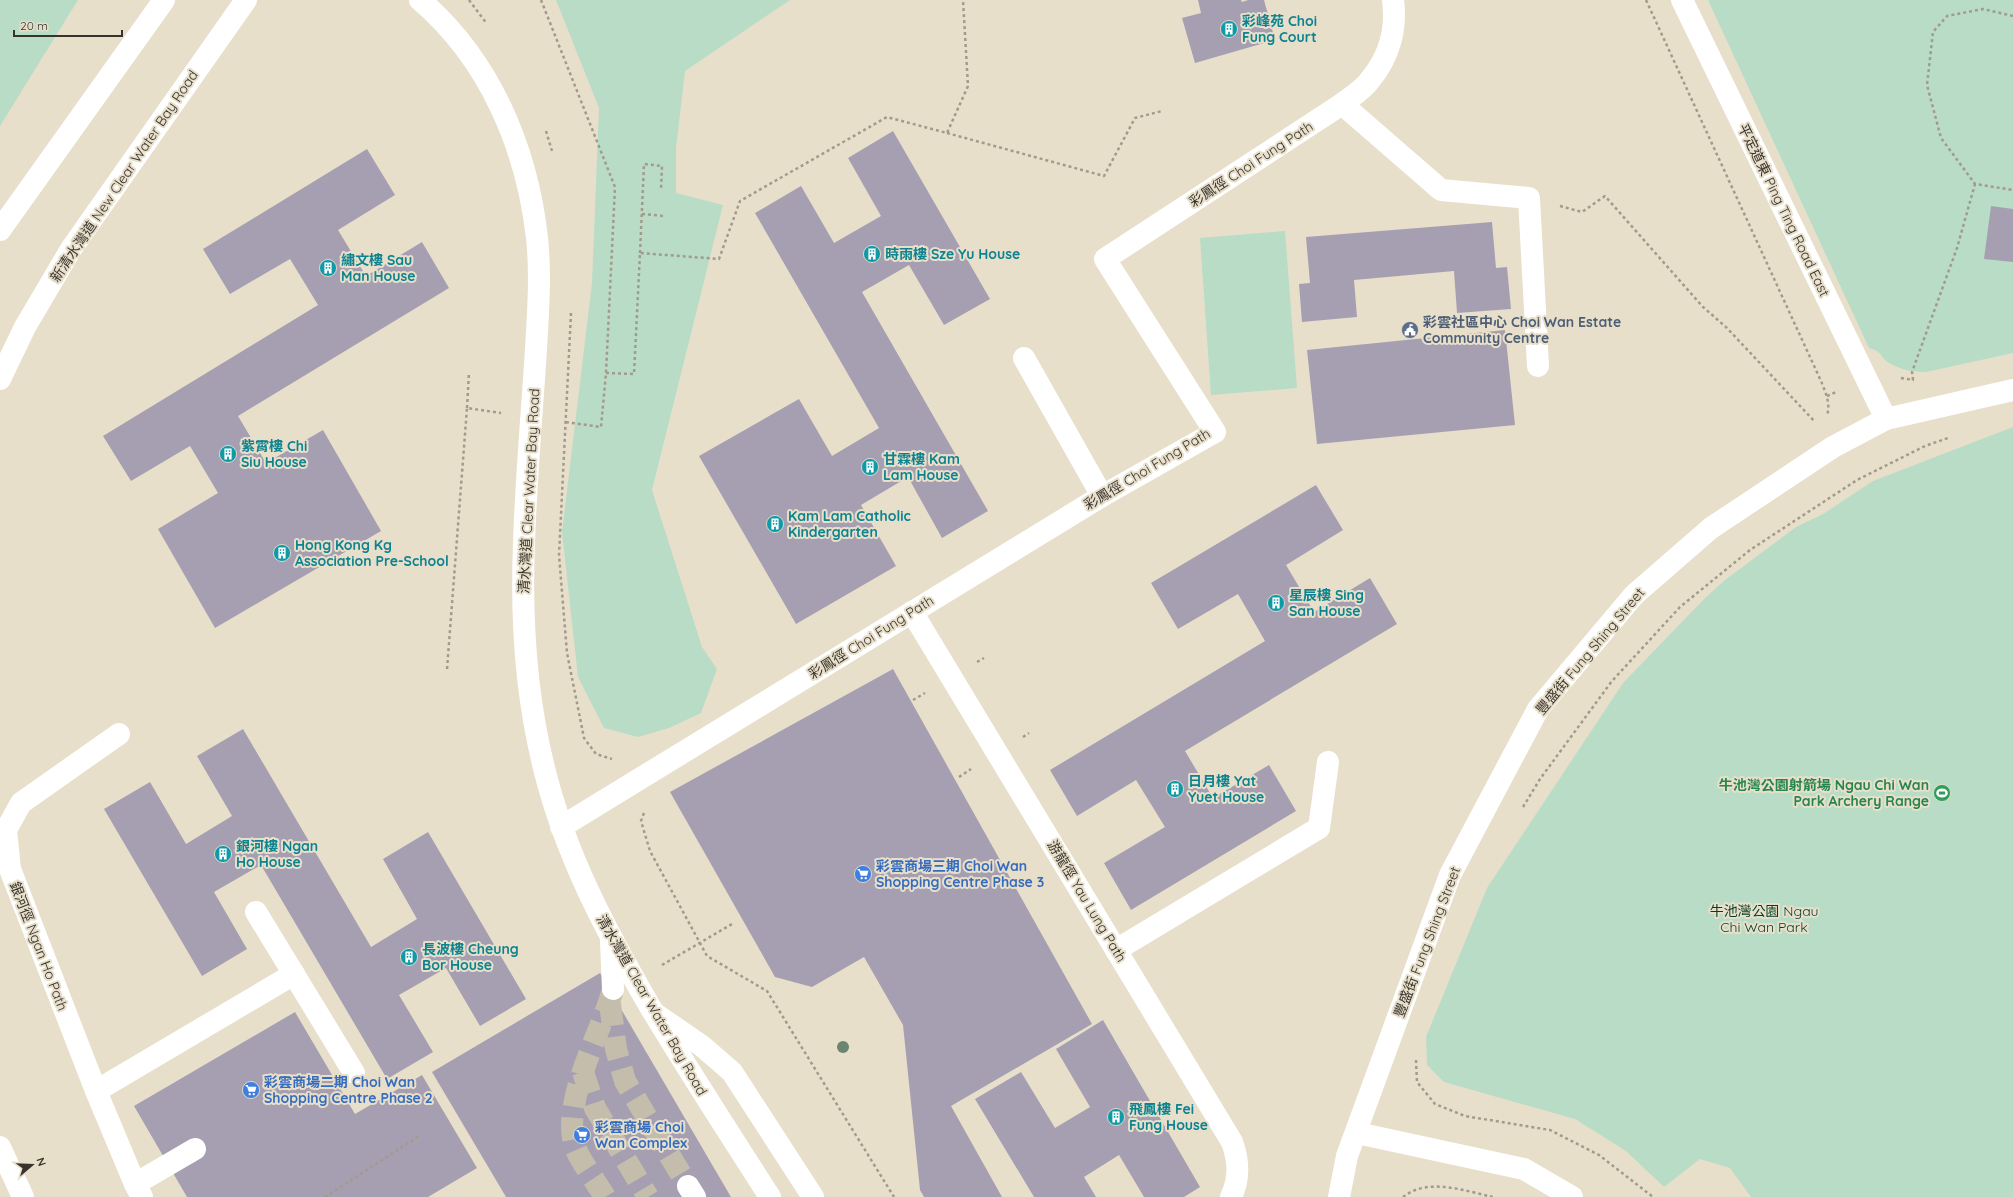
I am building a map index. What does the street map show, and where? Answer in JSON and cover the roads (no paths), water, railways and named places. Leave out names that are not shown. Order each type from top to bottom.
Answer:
[{"type":"main road","points":[[0,230],[164,0]]},
{"type":"main road","name":"新清水灣道 New Clear Water Bay Road","points":[[0,380],[25,327],[71,249],[246,0]]},
{"type":"main road","name":"清水灣道 Clear Water Bay Road","points":[[420,0],[458,37],[489,84],[512,132],[529,184],[537,241],[538,307],[524,544],[524,614],[530,691],[544,766],[561,828],[585,887],[611,940],[683,1062],[770,1197]]},
{"type":"main road","name":"彩鳳徑 Choi Fung Path","points":[[561,828],[1102,496],[1215,432],[1105,259],[1342,104],[1370,81],[1382,62],[1393,37],[1395,15],[1393,0]]},
{"type":"main road","name":"平定道東 Ping Ting Road East","points":[[1682,0],[1886,419]]},
{"type":"main road","points":[[1342,104],[1441,190],[1529,198],[1538,366]]},
{"type":"main road","points":[[1024,358],[1102,496]]},
{"type":"main road","name":"豐盛街 Fung Shing Street","points":[[1339,1197],[1347,1156],[1357,1133],[1450,875],[1538,709],[1634,595],[1711,528],[1833,447],[1886,419],[2013,390]]},
{"type":"main road","name":"游龍徑 Yau Lung Path","points":[[912,612],[1232,1142],[1238,1164],[1237,1177],[1230,1197]]},
{"type":"main road","name":"銀河徑 Ngan Ho Path","points":[[119,734],[21,803],[6,830],[10,869],[96,1092],[139,1190]]},
{"type":"main road","points":[[1116,950],[1319,828],[1328,762]]},
{"type":"main road","points":[[256,912],[354,1073]]},
{"type":"main road","points":[[611,940],[613,989]]},
{"type":"main road","points":[[96,1092],[294,974]]},
{"type":"main road","points":[[654,1013],[702,1046],[732,1072],[812,1197]]},
{"type":"main road","points":[[1357,1133],[1524,1169],[1572,1197]]},
{"type":"main road","points":[[0,1147],[23,1197]]},
{"type":"main road","points":[[139,1190],[195,1149]]},
{"type":"tunnel","points":[[605,1197],[577,1152],[572,1129],[573,1109],[584,1068],[613,989]]},
{"type":"tunnel","points":[[610,1004],[616,1049],[625,1081],[688,1186]]},
{"type":"tunnel","points":[[583,1072],[595,1108],[648,1197]]},
{"type":"place","name":"彩峰苑 Choi Fung Court","points":[[1229,29]]},
{"type":"place","name":"時雨樓 Sze Yu House","points":[[872,254]]},
{"type":"place","name":"繡文樓 Sau Man House","points":[[328,268]]},
{"type":"place","name":"彩雲社區中心 Choi Wan Estate Community Centre","points":[[1410,330]]},
{"type":"place","name":"紫霄樓 Chi Siu House","points":[[228,454]]},
{"type":"place","name":"甘霖樓 Kam Lam House","points":[[870,467]]},
{"type":"place","name":"Kam Lam Catholic Kindergarten","points":[[775,524]]},
{"type":"place","name":"Hong Kong Kg Association Pre-School","points":[[282,553]]},
{"type":"place","name":"星辰樓 Sing San House","points":[[1276,603]]},
{"type":"place","name":"日月樓 Yat Yuet House","points":[[1175,789]]},
{"type":"place","name":"牛池灣公園射箭場 Ngau Chi Wan Park Archery Range","points":[[1942,793]]},
{"type":"place","name":"銀河樓 Ngan Ho House","points":[[223,854]]},
{"type":"place","name":"彩雲商場三期 Choi Wan Shopping Centre Phase 3","points":[[863,874]]},
{"type":"place","name":"長波樓 Cheung Bor House","points":[[409,957]]},
{"type":"place","name":"彩雲商場二期 Choi Wan Shopping Centre Phase 2","points":[[251,1090]]},
{"type":"place","name":"飛鳳樓 Fei Fung House","points":[[1116,1117]]},
{"type":"place","name":"彩雲商場 Choi Wan Complex","points":[[582,1135]]},
{"type":"park label","name":"牛池灣公園 Ngau Chi Wan Park","points":[[1764,920]]}]
